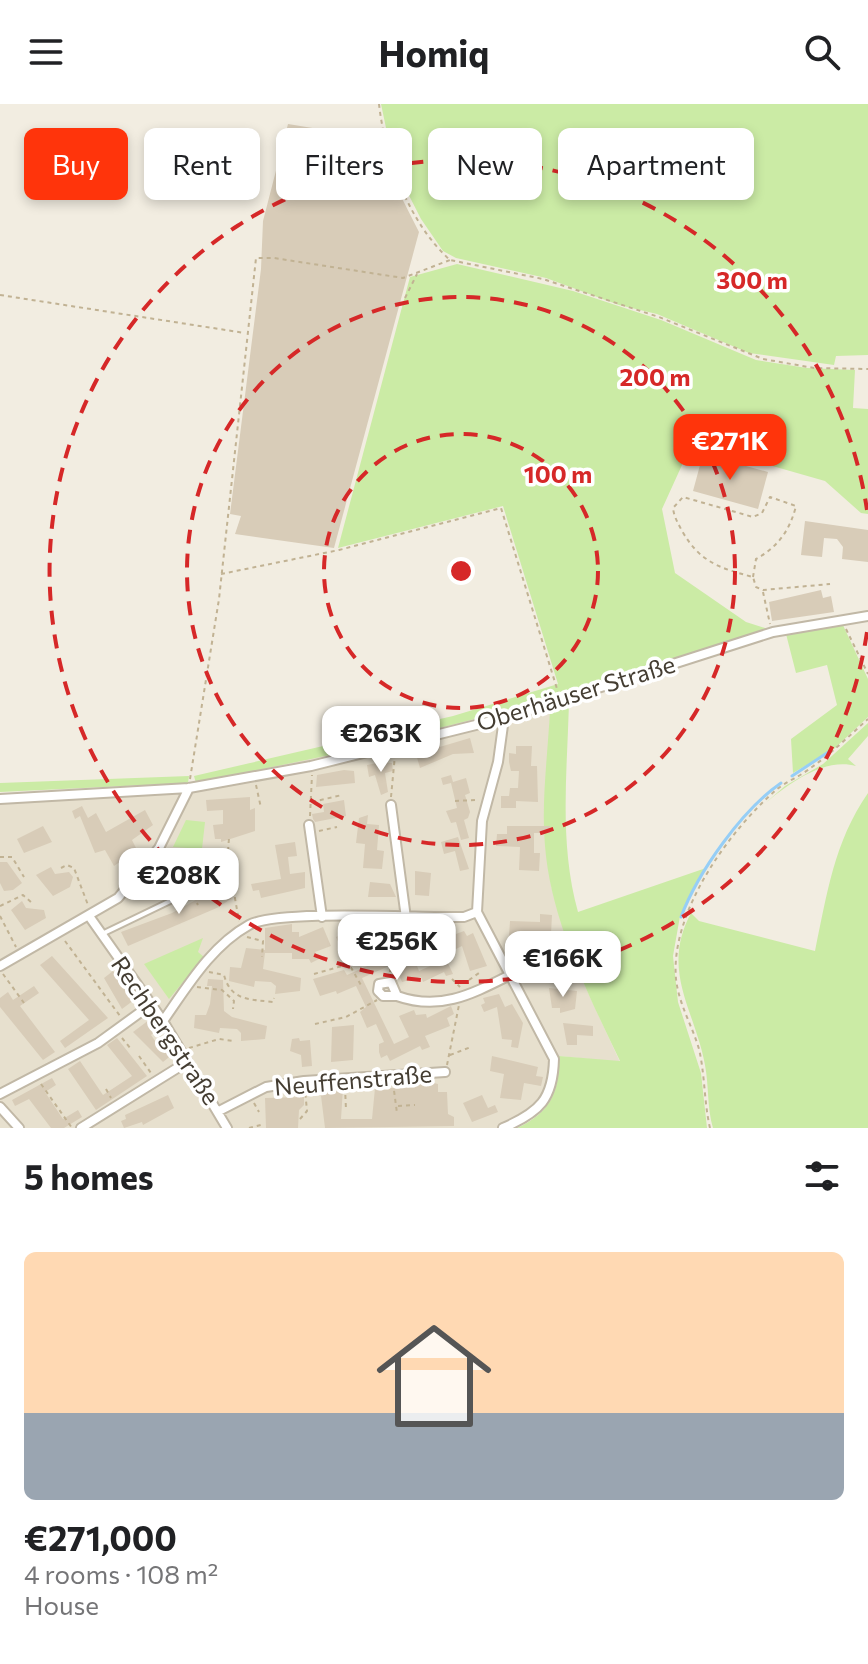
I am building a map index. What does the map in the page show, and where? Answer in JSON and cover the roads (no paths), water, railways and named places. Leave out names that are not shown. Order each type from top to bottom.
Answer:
[{"type":"street","name":"Oberhäuser Straße","points":[[0,799],[189,788],[311,766],[504,718],[773,632],[868,616]]},
{"type":"street","points":[[503,1128],[542,1105],[553,1085],[554,1059],[477,912],[482,821],[498,762],[504,718]]},
{"type":"street","points":[[0,968],[118,898],[159,848],[189,788]]},
{"type":"street","points":[[391,805],[406,918]]},
{"type":"street","points":[[310,829],[322,917]]},
{"type":"street","points":[[163,1021],[213,954],[252,923],[322,917],[464,917],[477,912]]},
{"type":"street","name":"Rechbergstraße","points":[[91,914],[149,1006],[163,1021],[227,1128]]},
{"type":"street","points":[[397,996],[396,988],[388,981],[379,984],[378,991],[383,996],[397,996],[417,1003],[460,1000],[508,976]]},
{"type":"street","points":[[0,1094],[116,1030],[149,1006]]},
{"type":"street","points":[[81,1128],[187,1062]]},
{"type":"street","name":"Neuffenstraße","points":[[219,1111],[266,1087],[304,1081],[445,1072]]},
{"type":"street","points":[[0,1107],[19,1128]]},
{"type":"lane","name":"Rechbergstraße","points":[[101,934],[216,879]]},
{"type":"waterway","points":[[792,776],[830,751]]},
{"type":"waterway","points":[[681,917],[698,881],[723,843],[751,809],[781,783]]}]
